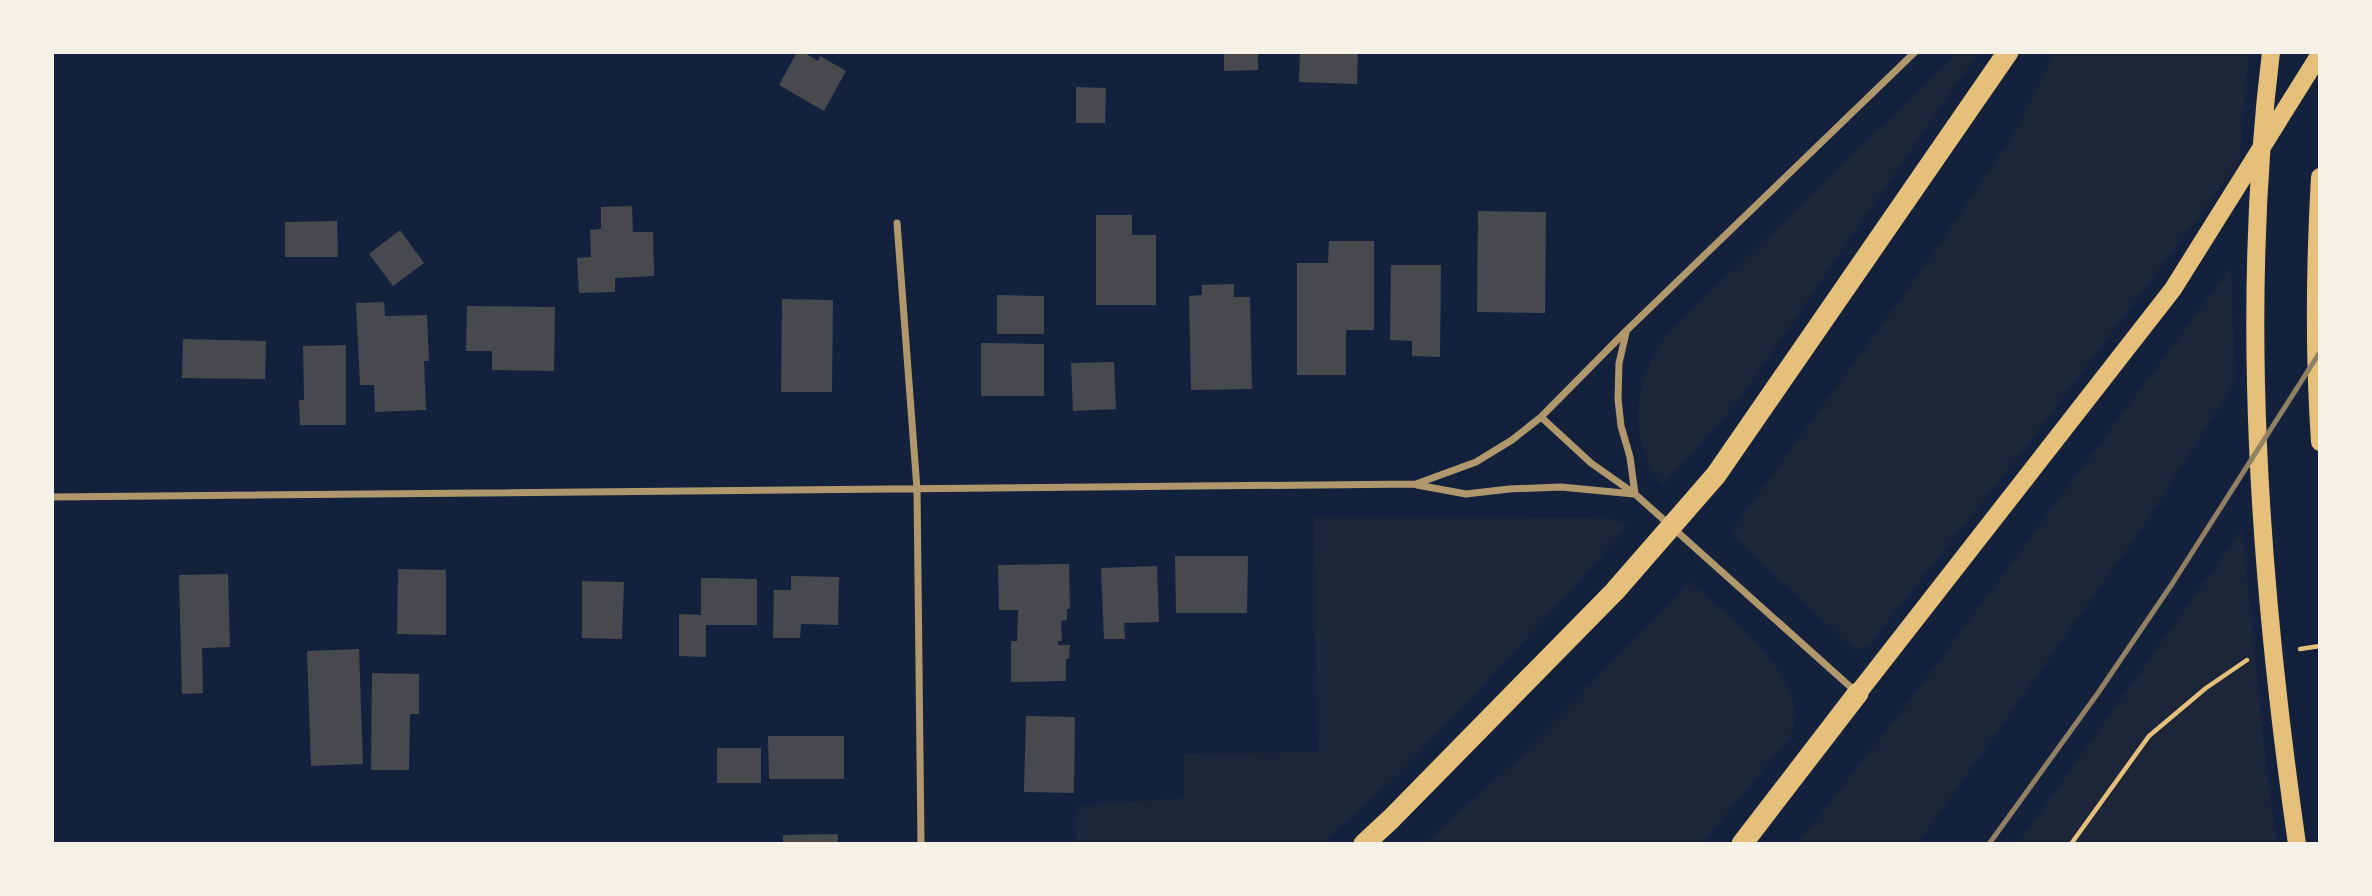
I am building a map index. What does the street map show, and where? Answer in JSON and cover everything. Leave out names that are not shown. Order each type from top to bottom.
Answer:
[{"type":"highway","points":[[1363,844],[1391,819],[1615,591],[1716,475],[2008,52]]},
{"type":"highway","points":[[1742,844],[1858,693]]},
{"type":"main road","points":[[2271,52],[2264,109],[2256,239],[2258,442],[2278,710],[2297,844]]},
{"type":"main road","points":[[1858,693],[2173,289],[2319,54]]},
{"type":"main road","points":[[2319,177],[2316,277],[2319,442]]},
{"type":"street","points":[[1416,484],[1476,462],[1512,440],[1541,417],[1627,330],[1915,52]]},
{"type":"street","points":[[897,223],[917,489],[921,844]]},
{"type":"street","points":[[1627,330],[1619,363],[1618,399],[1635,494]]},
{"type":"street","points":[[1541,417],[1591,463],[1635,494],[1858,693]]},
{"type":"street","points":[[52,496],[1416,484],[1466,494],[1561,487],[1635,494]]},
{"type":"path","points":[[2297,649],[2319,646]]},
{"type":"path","points":[[2071,844],[2149,736],[2217,680],[2250,659]]},
{"type":"shaded area","points":[[1958,53],[1978,53],[1737,403],[1663,485],[1643,449],[1638,410],[1647,371],[1667,334]]},
{"type":"shaded area","points":[[2054,53],[2250,53],[2240,161],[2028,444],[1869,645],[1855,650],[1730,533],[1924,267],[2018,127]]},
{"type":"shaded area","points":[[2231,267],[2235,382],[2140,531],[1918,843],[1798,843],[1905,707]]},
{"type":"shaded area","points":[[1313,517],[1593,518],[1613,519],[1628,526],[1545,619],[1398,775],[1322,843],[1076,843],[1077,806],[1184,798],[1184,754],[1318,752]]},
{"type":"shaded area","points":[[2242,529],[2277,843],[2018,844]]},
{"type":"shaded area","points":[[1690,582],[1745,632],[1781,674],[1791,696],[1794,718],[1788,740],[1702,843],[1425,843],[1518,759]]},
{"type":"building","points":[[797,52],[803,52],[818,61],[820,56],[846,71],[824,111],[779,85]]},
{"type":"building","points":[[1224,52],[1258,52],[1258,70],[1224,71]]},
{"type":"building","points":[[1300,52],[1358,52],[1357,84],[1299,82]]},
{"type":"building","points":[[1076,87],[1106,88],[1105,123],[1076,123]]},
{"type":"building","points":[[632,206],[633,232],[653,232],[654,276],[615,278],[615,292],[579,293],[577,258],[591,257],[590,230],[601,229],[601,207]]},
{"type":"building","points":[[1478,211],[1546,212],[1545,313],[1477,312]]},
{"type":"building","points":[[1096,215],[1132,215],[1132,235],[1156,235],[1156,305],[1096,305]]},
{"type":"building","points":[[337,221],[338,257],[285,257],[285,222]]},
{"type":"building","points":[[400,230],[424,263],[393,286],[369,254]]},
{"type":"building","points":[[1329,241],[1374,241],[1374,330],[1346,330],[1346,375],[1297,375],[1297,263],[1328,263]]},
{"type":"building","points":[[1391,265],[1441,265],[1440,357],[1412,356],[1412,341],[1390,340]]},
{"type":"building","points":[[1234,284],[1234,297],[1250,297],[1252,389],[1191,390],[1189,296],[1202,295],[1202,285]]},
{"type":"building","points":[[997,295],[1044,296],[1044,334],[997,334]]},
{"type":"building","points":[[782,299],[833,300],[832,392],[781,392]]},
{"type":"building","points":[[384,302],[385,316],[427,315],[429,361],[424,361],[426,410],[375,412],[374,385],[360,385],[356,303]]},
{"type":"building","points":[[467,306],[555,307],[554,371],[492,370],[492,351],[466,351]]},
{"type":"building","points":[[183,339],[266,341],[265,379],[182,378]]},
{"type":"building","points":[[981,343],[1044,344],[1044,396],[981,396]]},
{"type":"building","points":[[346,345],[346,425],[300,425],[299,400],[304,400],[303,346]]},
{"type":"building","points":[[1114,362],[1116,409],[1073,411],[1071,363]]},
{"type":"building","points":[[1175,556],[1248,556],[1247,613],[1176,613]]},
{"type":"building","points":[[1069,564],[1070,609],[1067,609],[1067,620],[1061,621],[1062,641],[1058,641],[1058,645],[1070,645],[1069,659],[1066,659],[1066,681],[1011,682],[1011,641],[1017,641],[1018,610],[999,610],[998,565]]},
{"type":"building","points":[[1157,566],[1159,622],[1124,623],[1125,639],[1104,639],[1101,568]]},
{"type":"building","points":[[398,569],[446,570],[446,635],[397,634]]},
{"type":"building","points":[[228,574],[230,647],[202,648],[203,693],[182,694],[179,575]]},
{"type":"building","points":[[791,576],[839,577],[838,625],[801,624],[800,638],[773,638],[774,590],[791,590]]},
{"type":"building","points":[[701,578],[757,579],[757,625],[706,625],[706,657],[679,656],[679,614],[701,615]]},
{"type":"building","points":[[582,581],[624,582],[622,639],[582,638]]},
{"type":"building","points":[[359,649],[363,764],[311,766],[307,651]]},
{"type":"building","points":[[372,673],[419,674],[419,714],[410,714],[409,770],[371,770]]},
{"type":"building","points":[[1026,716],[1075,717],[1074,793],[1024,792]]},
{"type":"building","points":[[768,736],[844,736],[844,779],[769,779]]},
{"type":"building","points":[[717,748],[761,748],[761,783],[717,783]]},
{"type":"building","points":[[838,834],[838,844],[783,844],[783,835]]},
{"type":"railway","points":[[1989,844],[2098,693],[2172,584],[2320,352]]}]
